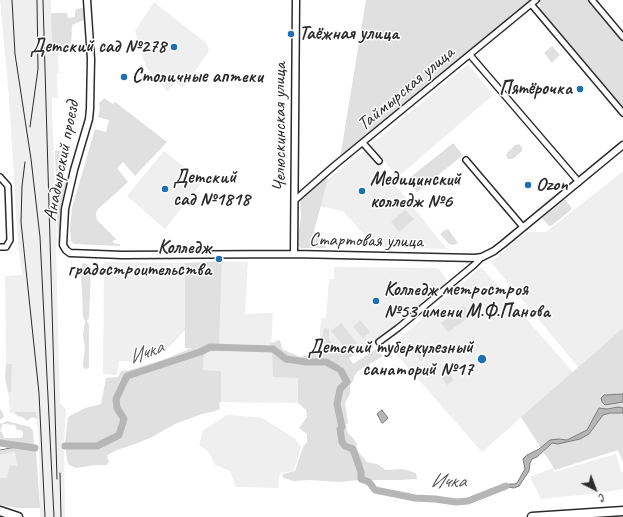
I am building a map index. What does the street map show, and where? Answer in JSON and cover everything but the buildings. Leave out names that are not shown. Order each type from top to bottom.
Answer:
[{"type":"highway","points":[[532,517],[623,510]]},
{"type":"highway","points":[[0,511],[18,517]]},
{"type":"street","name":"Анадырский проезд","points":[[70,253],[63,245],[65,210],[74,170],[89,119],[90,109],[91,59],[86,0]]},
{"type":"street","name":"Челюскинская улица","points":[[294,254],[296,0]]},
{"type":"street","name":"Таймырская улица","points":[[295,200],[536,0]]},
{"type":"street","points":[[592,0],[623,38]]},
{"type":"street","points":[[531,4],[623,113]]},
{"type":"street","points":[[470,55],[579,182]]},
{"type":"street","points":[[363,143],[379,161]]},
{"type":"street","name":"Стартовая улица","points":[[70,253],[122,255],[294,254],[482,257],[494,251],[623,145]]},
{"type":"street","points":[[466,160],[523,227]]},
{"type":"street","points":[[0,177],[8,186],[10,240],[3,247]]},
{"type":"street","points":[[380,342],[482,257]]},
{"type":"shaded area","points":[[0,0],[51,0],[52,50],[58,50],[58,98],[52,98],[52,110],[57,242],[60,403],[66,409],[64,442],[65,517],[40,517],[39,441],[36,412],[10,413],[8,392],[11,392],[12,364],[6,364],[5,276],[22,275],[19,251],[17,249],[18,243],[9,98]]},
{"type":"shaded area","points":[[366,0],[531,0],[340,158]]},
{"type":"shaded area","points":[[540,0],[590,0],[623,39],[623,108],[540,10]]},
{"type":"shaded area","name":"Детский сад №278","points":[[154,2],[207,44],[209,51],[183,88],[175,82],[167,92],[146,67],[135,31]]},
{"type":"shaded area","points":[[83,8],[84,20],[72,25],[71,52],[58,53],[58,50],[52,50],[51,13],[67,13],[68,18],[75,17],[76,9]]},
{"type":"shaded area","points":[[552,46],[560,55],[552,63],[544,53]]},
{"type":"shaded area","points":[[468,64],[493,95],[398,177],[371,145]]},
{"type":"shaded area","points":[[104,98],[113,104],[115,102],[167,142],[135,176],[123,162],[117,168],[128,182],[97,210],[97,220],[117,240],[113,240],[113,243],[120,244],[120,246],[74,244],[71,241],[70,229],[72,208],[95,129],[106,132],[109,120],[98,117],[100,108],[99,103]]},
{"type":"shaded area","points":[[453,143],[463,155],[417,192],[407,180]]},
{"type":"shaded area","points":[[519,144],[522,147],[522,151],[513,159],[508,159],[506,156],[507,153],[515,145]]},
{"type":"shaded area","name":"Медицинский колледж №6","points":[[366,150],[447,249],[375,247],[343,211],[320,206],[328,179]]},
{"type":"shaded area","points":[[55,151],[61,151],[59,174],[62,174],[67,185],[60,242],[58,242]]},
{"type":"shaded area","name":"Детский сад №1818","points":[[164,151],[203,181],[165,229],[127,196]]},
{"type":"shaded area","points":[[623,171],[623,328],[578,367],[491,262],[526,232],[546,232]]},
{"type":"shaded area","points":[[325,178],[328,179],[314,231],[327,248],[301,248],[297,245],[301,216],[300,199]]},
{"type":"shaded area","points":[[565,199],[571,207],[571,210],[551,226],[548,225],[542,218]]},
{"type":"shaded area","points":[[405,210],[414,219],[399,232],[391,222]]},
{"type":"shaded area","points":[[448,229],[458,243],[454,245],[449,244],[440,234]]},
{"type":"shaded area","points":[[222,261],[248,262],[245,314],[273,313],[271,349],[219,347]]},
{"type":"shaded area","points":[[222,261],[219,347],[271,349],[271,343],[280,340],[282,349],[300,357],[320,352],[324,328],[329,329],[329,340],[345,353],[355,351],[356,354],[349,358],[353,364],[376,349],[383,356],[358,371],[350,385],[350,394],[345,403],[348,423],[346,424],[347,432],[357,444],[356,449],[367,462],[377,464],[386,470],[403,469],[416,473],[417,479],[359,480],[339,482],[310,480],[293,481],[282,477],[283,474],[295,471],[303,447],[307,442],[307,434],[299,428],[307,417],[306,410],[298,403],[298,378],[273,377],[272,351],[232,350],[207,352],[203,358],[203,370],[221,371],[220,409],[175,424],[152,437],[117,450],[107,455],[109,462],[106,465],[76,468],[69,465],[65,442],[68,417],[85,408],[101,404],[106,378],[118,377],[121,371],[130,370],[162,360],[192,348],[185,348],[185,263]]},
{"type":"shaded area","points":[[104,262],[185,263],[185,330],[170,346],[149,358],[136,362],[119,361],[117,375],[103,374]]},
{"type":"shaded area","points":[[84,263],[89,265],[91,269],[89,318],[87,321],[89,325],[89,368],[84,369],[85,348],[83,335],[85,321],[83,317],[81,280],[82,265]]},
{"type":"shaded area","name":"Колледж метростроя №53 имени М.Ф.Панова","points":[[334,267],[436,268],[440,270],[447,281],[368,346],[343,360],[319,348],[321,318],[326,318],[329,279],[334,279]]},
{"type":"shaded area","name":"Детский туберкулезный санаторий №17","points":[[481,267],[573,372],[482,452],[390,347]]},
{"type":"shaded area","points":[[464,306],[471,316],[448,332],[441,323]]},
{"type":"shaded area","points":[[360,320],[370,332],[363,338],[353,327]]},
{"type":"shaded area","points":[[341,323],[357,343],[348,351],[331,331]]},
{"type":"shaded area","points":[[623,328],[623,462],[618,450],[555,470],[521,417]]},
{"type":"shaded area","points":[[426,343],[433,353],[421,361],[414,352]]},
{"type":"shaded area","points":[[232,350],[272,351],[298,378],[298,403],[221,402],[221,371],[203,370],[203,358],[207,352]]},
{"type":"shaded area","points":[[6,364],[12,364],[11,392],[8,392],[5,377]]},
{"type":"shaded area","points":[[448,373],[454,380],[447,385],[442,378]]},
{"type":"shaded area","points":[[623,394],[623,402],[605,405],[602,402],[601,398],[604,395]]},
{"type":"shaded area","points":[[618,407],[623,408],[623,413],[610,413],[603,415],[589,434],[580,439],[558,444],[552,443],[537,457],[532,459],[529,471],[519,486],[498,490],[510,484],[517,483],[525,469],[523,459],[527,455],[539,449],[550,440],[567,440],[587,430],[599,408],[607,409]]},
{"type":"shaded area","points":[[0,410],[1,410],[4,417],[0,420]]},
{"type":"shaded area","points":[[382,410],[388,418],[383,423],[377,414]]},
{"type":"shaded area","points":[[14,412],[36,412],[37,419],[32,417],[27,421],[22,417],[17,416]]},
{"type":"shaded area","points":[[227,415],[262,418],[296,439],[301,447],[294,471],[280,473],[278,488],[236,487],[230,471],[215,465],[208,451],[199,445],[203,430]]},
{"type":"shaded area","points":[[7,421],[30,427],[33,431],[34,445],[0,441],[0,424]],"holes":[[[3,424],[15,425],[17,430],[21,430],[23,432],[23,436],[21,438],[4,438],[2,432],[0,431]]]},
{"type":"shaded area","points":[[21,446],[35,448],[36,450],[40,508],[18,508],[0,505],[0,478],[7,478],[10,465],[17,466],[15,452],[0,455],[0,451]]},
{"type":"shaded area","points":[[15,452],[17,466],[7,478],[0,478],[0,455]]},
{"type":"shaded area","points":[[616,454],[621,472],[623,472],[623,489],[541,499],[530,477],[553,468],[554,472]]},
{"type":"waterway","name":"Ичка","points":[[65,446],[97,446],[119,435],[124,419],[117,408],[116,399],[127,376],[200,352],[210,347],[273,349],[286,359],[306,362],[326,362],[337,368]]},
{"type":"waterway","name":"Ичка","points":[[341,371],[347,382],[340,389],[337,404],[342,427],[340,429],[342,442],[345,446],[353,449],[361,472],[361,479],[369,482],[375,490],[415,498],[456,502],[468,501],[506,486]]},
{"type":"waterway","name":"Ичка","points":[[0,443],[35,448]]},
{"type":"waterway","name":"Ичка","points":[[0,450],[21,446]]},
{"type":"railway","points":[[12,0],[15,54],[31,159],[40,237],[54,517]]},
{"type":"railway","points":[[30,127],[38,69],[37,0]]},
{"type":"railway","points":[[43,0],[57,479]]},
{"type":"railway","points":[[25,162],[22,186],[21,222],[39,393],[45,517]]},
{"type":"railway","points":[[60,473],[61,517]]},
{"type":"place","name":"Таёжная улица","points":[[291,34]]},
{"type":"place","name":"Детский сад №278","points":[[174,47]]},
{"type":"place","name":"Столичные аптеки","points":[[124,77]]},
{"type":"place","name":"Пятёрочка","points":[[580,89]]},
{"type":"place","name":"Ozon","points":[[528,185]]},
{"type":"place","name":"Детский сад №1818","points":[[165,189]]},
{"type":"place","name":"Медицинский колледж №6","points":[[362,191]]},
{"type":"place","name":"Колледж градостроительства","points":[[219,259]]},
{"type":"place","name":"Колледж метростроя №53 имени М.Ф.Панова","points":[[376,301]]},
{"type":"place","name":"Детский туберкулезный санаторий №17","points":[[482,359]]}]
